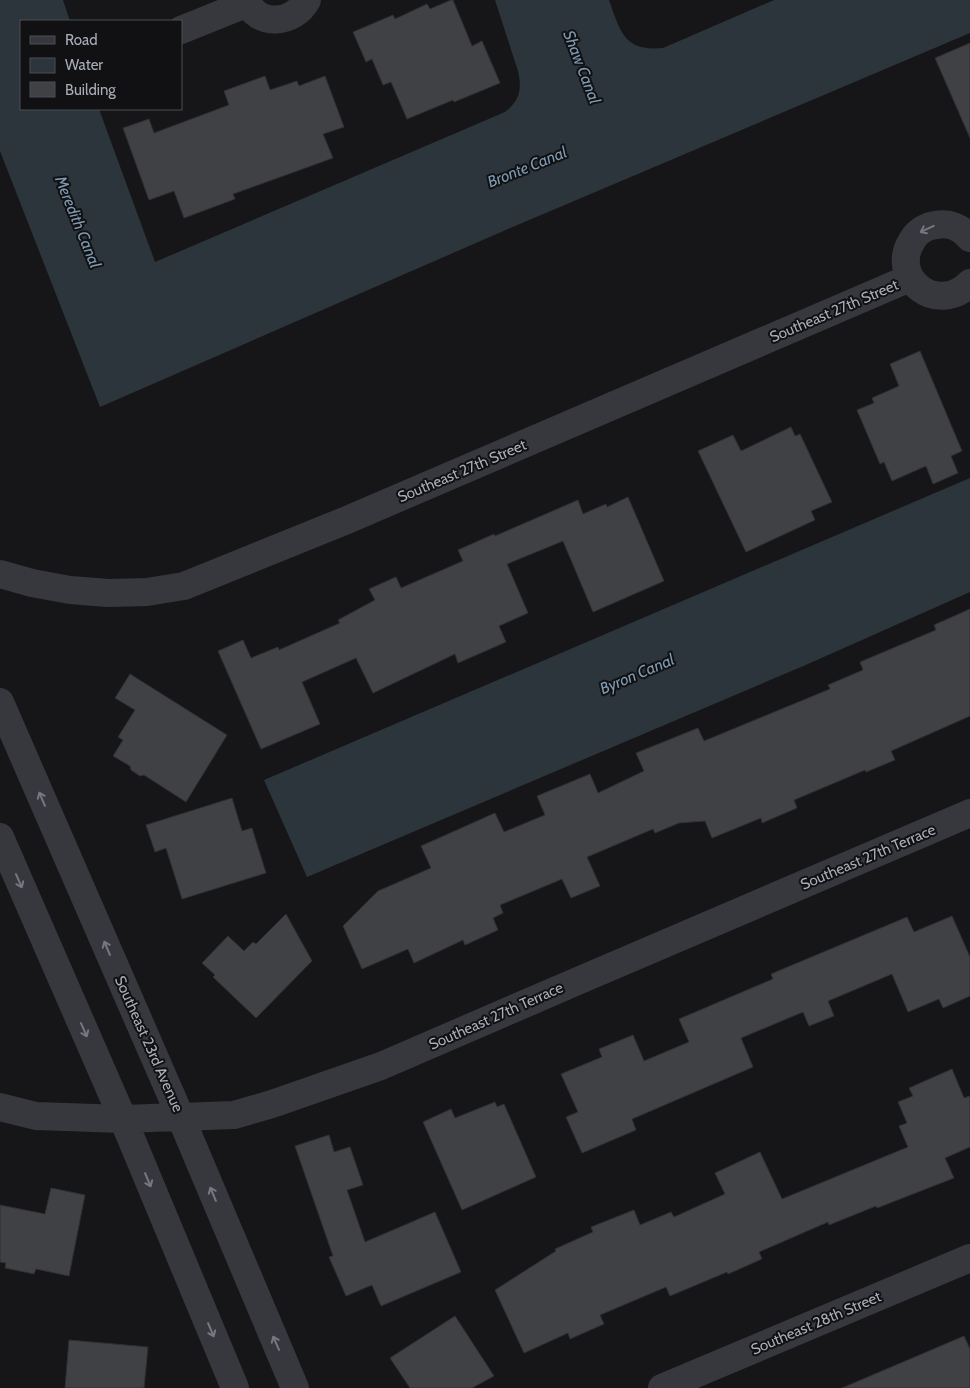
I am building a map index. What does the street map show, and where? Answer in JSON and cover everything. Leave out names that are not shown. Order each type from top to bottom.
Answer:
[{"type":"street","points":[[182,30],[247,2],[254,11],[264,17],[274,20],[284,19],[294,15],[307,0]]},
{"type":"street","name":"Southeast 27th Street","points":[[970,238],[959,228],[948,224],[936,224],[925,228],[916,235],[907,250],[906,267],[910,278],[918,288],[928,294],[952,295],[963,290],[970,282]]},
{"type":"street","name":"Southeast 27th Street","points":[[0,574],[32,583],[70,590],[108,593],[147,592],[184,586],[347,520],[910,278]]},
{"type":"street","name":"Southeast 23rd Avenue","points":[[0,702],[181,1118],[295,1388]]},
{"type":"street","name":"Southeast 27th Terrace","points":[[0,1107],[36,1116],[123,1119],[234,1115],[272,1104],[381,1066],[970,813]]},
{"type":"street","points":[[0,837],[123,1119],[235,1388]]},
{"type":"street","name":"Southeast 28th Street","points":[[662,1388],[970,1258]]},
{"type":"water","points":[[0,0],[63,0],[70,20],[20,20],[20,110],[99,110],[155,262],[505,112],[517,98],[520,83],[518,71],[495,0],[609,0],[621,30],[632,43],[640,47],[663,48],[774,0],[970,0],[970,33],[508,229],[100,407],[0,151]]},
{"type":"water","name":"Byron Canal","points":[[970,478],[970,592],[808,664],[307,877],[264,780]]},
{"type":"building","points":[[453,0],[472,46],[482,41],[500,83],[407,119],[391,82],[383,85],[372,59],[366,62],[353,32],[393,15],[395,19],[427,4],[430,9]]},
{"type":"building","points":[[970,43],[970,138],[935,58]]},
{"type":"building","points":[[265,76],[270,90],[297,81],[299,86],[325,76],[344,127],[323,134],[333,158],[233,194],[235,199],[184,218],[174,191],[149,200],[123,128],[149,119],[154,133],[229,105],[224,91]]},
{"type":"building","points":[[920,351],[962,451],[951,456],[958,473],[933,484],[926,466],[892,481],[884,462],[880,464],[857,410],[874,403],[872,398],[899,386],[890,364]]},
{"type":"building","points":[[791,427],[795,436],[800,434],[832,502],[811,511],[815,520],[746,552],[698,451],[733,435],[741,451]]},
{"type":"building","points":[[628,497],[664,581],[593,612],[563,541],[507,564],[528,613],[499,626],[506,642],[458,663],[455,654],[373,693],[356,658],[302,682],[320,724],[261,749],[218,651],[243,640],[251,658],[278,647],[279,650],[340,623],[338,620],[375,600],[369,589],[396,577],[401,588],[463,561],[458,550],[494,534],[495,536],[578,500],[583,514],[606,504],[607,507]]},
{"type":"building","points":[[970,609],[970,716],[891,751],[895,760],[866,772],[865,770],[794,800],[797,808],[762,823],[761,818],[712,838],[705,821],[679,823],[655,833],[653,829],[587,857],[600,886],[571,898],[562,879],[500,905],[503,913],[493,918],[498,930],[465,945],[463,940],[414,963],[408,949],[362,969],[343,926],[378,891],[431,868],[421,846],[495,813],[504,832],[545,815],[537,796],[590,774],[598,793],[644,771],[636,753],[698,728],[704,741],[830,689],[828,685],[863,670],[860,662],[936,630],[934,625]]},
{"type":"building","points":[[130,674],[227,735],[186,802],[144,775],[140,776],[131,770],[130,766],[113,756],[123,740],[118,737],[135,710],[115,698]]},
{"type":"building","points":[[232,798],[242,831],[252,828],[266,873],[182,899],[166,848],[155,852],[146,825]]},
{"type":"building","points":[[286,914],[312,961],[256,1018],[213,977],[215,975],[202,963],[228,936],[244,951],[253,942],[256,944]]},
{"type":"building","points":[[952,916],[970,957],[970,996],[943,1008],[939,999],[908,1012],[892,974],[828,1001],[834,1016],[809,1026],[803,1012],[741,1038],[753,1067],[632,1119],[636,1130],[582,1153],[566,1117],[578,1112],[561,1074],[602,1057],[599,1049],[633,1035],[644,1061],[689,1042],[679,1019],[773,979],[771,974],[907,917],[914,932]]},
{"type":"building","points":[[952,1069],[964,1098],[970,1096],[970,1147],[945,1158],[954,1178],[829,1225],[828,1222],[759,1252],[762,1259],[670,1296],[666,1287],[600,1315],[604,1324],[570,1339],[568,1333],[524,1353],[495,1290],[556,1251],[555,1249],[593,1232],[591,1227],[634,1210],[640,1225],[671,1212],[674,1217],[725,1194],[715,1173],[760,1152],[782,1199],[908,1147],[899,1126],[907,1123],[898,1102],[913,1096],[909,1088]]},
{"type":"building","points":[[495,1102],[497,1107],[504,1104],[536,1177],[462,1210],[423,1122],[451,1109],[455,1118]]},
{"type":"building","points":[[329,1135],[334,1152],[350,1147],[363,1185],[347,1190],[365,1242],[435,1212],[461,1272],[381,1306],[372,1285],[346,1296],[329,1257],[333,1256],[295,1146]]},
{"type":"building","points":[[51,1188],[85,1195],[69,1276],[36,1269],[34,1274],[5,1268],[6,1263],[0,1262],[0,1205],[45,1214]]},
{"type":"building","points":[[455,1316],[494,1376],[472,1388],[410,1388],[390,1358]]},
{"type":"building","points":[[964,1336],[970,1349],[970,1388],[842,1388]]},
{"type":"building","points":[[69,1340],[148,1347],[144,1388],[65,1388]]},
{"type":"water label","name":"Shaw Canal","points":[[582,67]]},
{"type":"water label","name":"Bronte Canal","points":[[527,167]]},
{"type":"water label","name":"Meredith Canal","points":[[78,222]]}]
